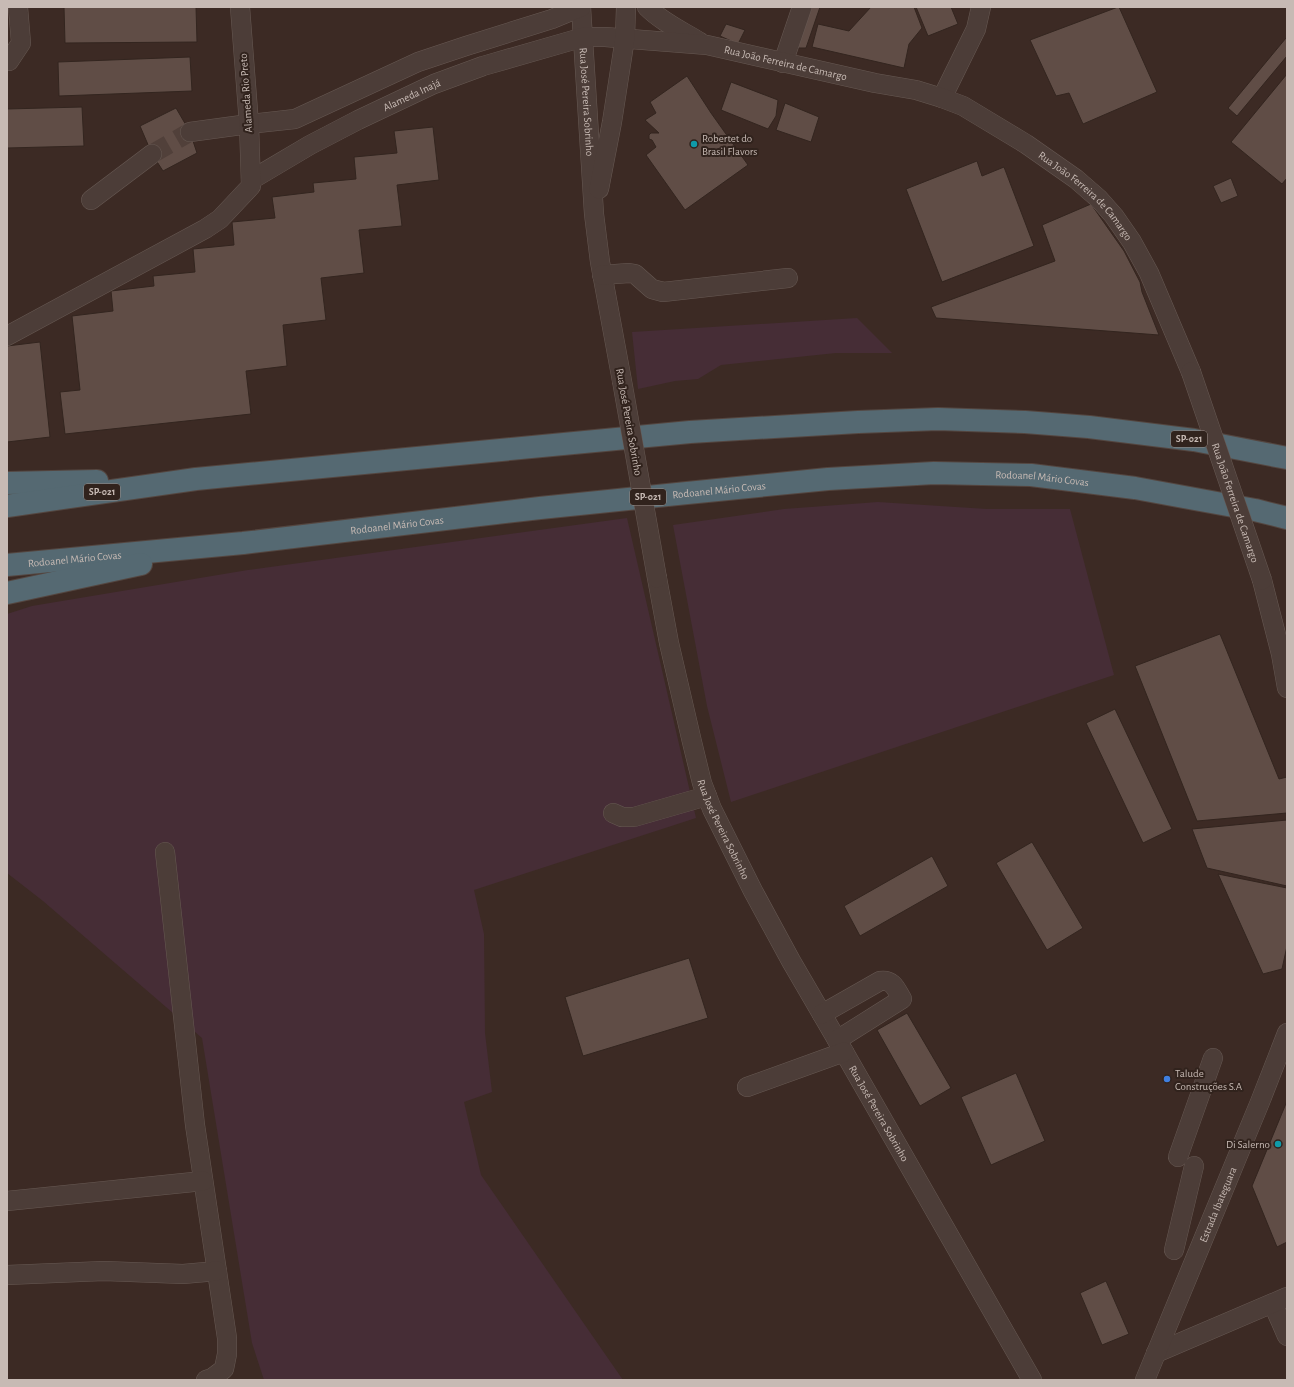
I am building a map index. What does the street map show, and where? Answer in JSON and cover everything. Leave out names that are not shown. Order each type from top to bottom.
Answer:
[{"type":"highway","name":"SP-021","points":[[7,506],[196,479],[690,432],[938,419],[1025,422],[1089,427],[1194,440],[1287,458]]},
{"type":"highway","name":"Rodoanel Mário Covas","points":[[7,565],[243,543],[548,507],[828,479],[934,473],[1031,475],[1135,488],[1255,510],[1287,518]]},
{"type":"highway","points":[[7,483],[196,479]]},
{"type":"highway","points":[[7,593],[243,543]]},
{"type":"street","points":[[7,61],[9,61],[21,43],[18,7]]},
{"type":"street","name":"Alameda Rio Preto","points":[[240,7],[249,124],[251,180]]},
{"type":"street","points":[[190,132],[295,119],[418,62],[479,41],[552,19],[581,7]]},
{"type":"street","name":"Rua José Pereira Sobrinho","points":[[581,7],[594,214],[602,275],[669,643],[702,783],[753,891],[791,961],[1032,1380]]},
{"type":"street","name":"Rua José Pereira Sobrinho","points":[[594,214],[612,122],[625,38],[626,7]]},
{"type":"street","points":[[647,7],[666,23],[707,46]]},
{"type":"street","points":[[783,63],[802,7]]},
{"type":"street","points":[[942,98],[976,30],[982,9],[981,7]]},
{"type":"street","name":"Rua João Ferreira de Camargo","points":[[584,37],[625,38],[707,46],[875,83],[916,90],[942,98],[962,106],[1026,144],[1076,179],[1099,199],[1114,216],[1132,242],[1149,273],[1191,372],[1262,580],[1281,654],[1287,688]]},
{"type":"street","name":"Alameda Inajá","points":[[251,180],[323,138],[434,84],[483,66],[584,37]]},
{"type":"street","points":[[91,200],[152,154]]},
{"type":"street","points":[[7,336],[205,229],[220,219],[241,198],[251,186],[251,180]]},
{"type":"street","points":[[602,275],[635,274],[652,289],[663,292],[788,278]]},
{"type":"street","points":[[614,814],[622,817],[634,817],[707,796]]},
{"type":"street","points":[[165,852],[195,1125],[227,1338],[227,1354],[224,1369],[212,1378],[206,1380]]},
{"type":"street","points":[[747,1087],[841,1046],[902,999],[891,982],[880,980],[822,1014]]},
{"type":"street","name":"Estrada Ibateguara","points":[[1145,1380],[1287,1033]]},
{"type":"street","points":[[1174,1250],[1186,1162],[1212,1058]]},
{"type":"street","points":[[7,1201],[203,1181]]},
{"type":"street","points":[[7,1274],[104,1271],[183,1274],[217,1271]]},
{"type":"street","points":[[1156,1353],[1280,1300],[1287,1336]]},
{"type":"shaded area","points":[[857,318],[892,353],[836,353],[721,365],[698,379],[675,381],[638,389],[632,332]]},
{"type":"shaded area","points":[[878,502],[987,509],[1070,509],[1114,675],[731,802],[707,706],[673,525],[784,509]]},
{"type":"shaded area","points":[[627,518],[696,818],[474,890],[484,934],[485,1033],[492,1092],[464,1102],[481,1175],[623,1380],[264,1380],[252,1343],[202,1038],[43,901],[7,873],[7,614],[32,606],[248,570]]},
{"type":"building","points":[[64,7],[196,7],[197,42],[65,43]]},
{"type":"building","points":[[809,7],[820,7],[806,48],[795,48]]},
{"type":"building","points":[[871,7],[914,7],[922,28],[909,44],[904,68],[812,47],[818,24],[849,31]]},
{"type":"building","points":[[916,7],[951,7],[958,24],[928,36]]},
{"type":"building","points":[[1118,7],[1157,92],[1083,124],[1069,93],[1056,96],[1030,40]]},
{"type":"building","points":[[726,24],[745,30],[738,44],[720,36]]},
{"type":"building","points":[[1286,38],[1287,56],[1237,116],[1228,108]]},
{"type":"building","points":[[190,57],[192,91],[59,96],[58,62]]},
{"type":"building","points":[[1287,74],[1287,178],[1282,184],[1231,142]]},
{"type":"building","name":"Robertet do Brasil Flavors","points":[[687,76],[748,165],[685,210],[646,155],[656,147],[652,140],[649,139],[649,135],[651,133],[659,133],[645,120],[656,113],[650,102]]},
{"type":"building","points":[[731,82],[778,100],[776,116],[768,129],[721,110]]},
{"type":"building","points":[[785,103],[819,117],[811,142],[776,130]]},
{"type":"building","points":[[82,107],[84,146],[7,148],[7,109]]},
{"type":"building","points":[[176,108],[190,132],[197,153],[163,171],[152,154],[140,126]]},
{"type":"building","points":[[433,127],[439,180],[397,185],[402,226],[359,230],[364,273],[321,278],[326,320],[283,325],[287,366],[246,371],[251,414],[65,434],[60,392],[80,390],[72,316],[113,311],[111,291],[154,286],[153,276],[195,272],[193,249],[234,245],[232,222],[275,218],[272,197],[314,192],[313,183],[356,179],[354,157],[397,153],[394,131]]},
{"type":"building","points":[[977,161],[982,176],[1004,167],[1034,246],[942,282],[906,189]]},
{"type":"building","points":[[1231,178],[1238,196],[1221,203],[1213,186]]},
{"type":"building","points":[[1091,204],[1124,251],[1140,282],[1142,292],[1159,335],[936,318],[931,307],[1055,261],[1042,225]]},
{"type":"building","points":[[40,342],[50,437],[7,442],[7,346]]},
{"type":"building","points":[[1220,634],[1279,779],[1287,777],[1287,813],[1197,821],[1135,666]]},
{"type":"building","points":[[1115,709],[1172,829],[1143,843],[1086,723]]},
{"type":"building","points":[[1287,820],[1287,886],[1207,868],[1192,829]]},
{"type":"building","points":[[1032,842],[1083,928],[1047,950],[996,863]]},
{"type":"building","points":[[932,856],[948,886],[860,936],[844,906]]},
{"type":"building","points":[[1218,874],[1287,888],[1287,946],[1282,969],[1263,974]]},
{"type":"building","points":[[689,958],[708,1018],[583,1056],[565,997]]},
{"type":"building","points":[[907,1013],[951,1088],[920,1106],[877,1030]]},
{"type":"building","points":[[1016,1073],[1045,1141],[991,1165],[961,1097]]},
{"type":"building","name":"Di Salerno","points":[[1287,1101],[1287,1242],[1277,1247],[1252,1186]]},
{"type":"building","points":[[1106,1281],[1129,1334],[1102,1345],[1080,1293]]},
{"type":"tunnel","points":[[152,154],[190,132]]},
{"type":"place","name":"Robertet do Brasil Flavors","points":[[694,144]]},
{"type":"place","name":"Talude Construções S.A","points":[[1167,1079]]},
{"type":"place","name":"Di Salerno","points":[[1278,1144]]}]
